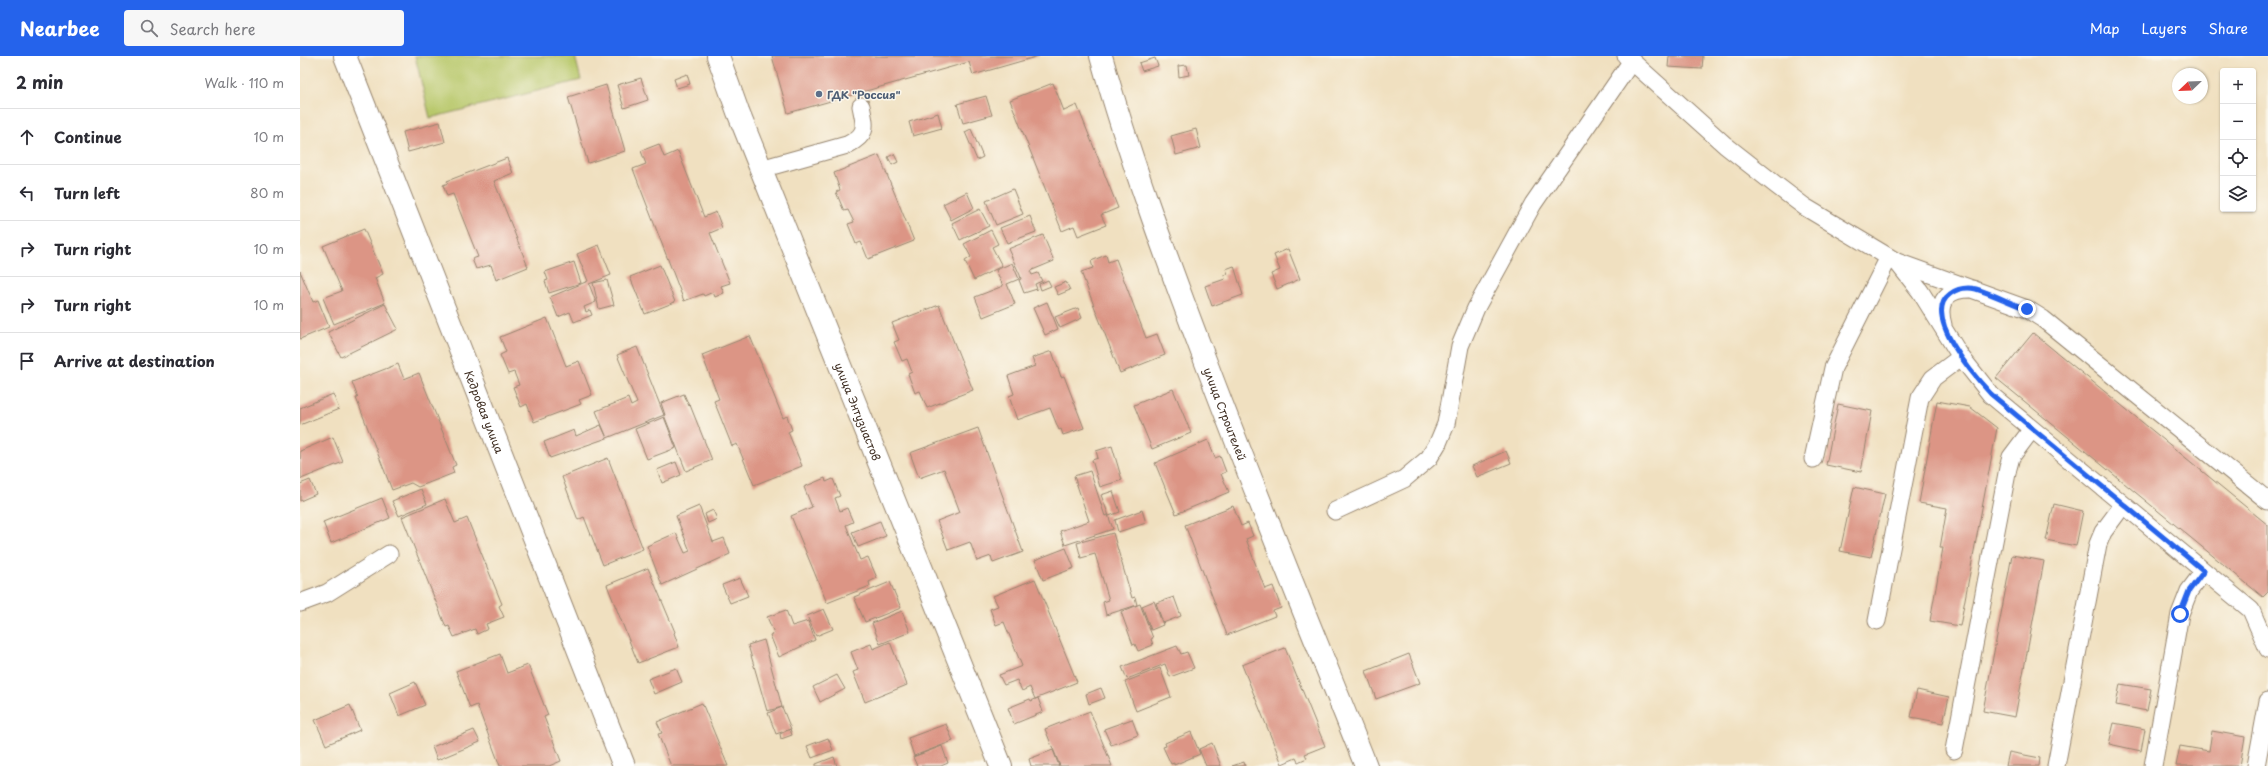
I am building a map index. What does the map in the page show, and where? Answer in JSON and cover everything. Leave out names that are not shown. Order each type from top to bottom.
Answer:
[{"type":"street","name":"Кедровая улица","points":[[345,56],[624,766]]},
{"type":"street","name":"улица Энтузиастов","points":[[718,56],[761,169],[1001,766]]},
{"type":"street","name":"улица Строителей","points":[[1101,56],[1124,133],[1174,277],[1222,406],[1366,766]]},
{"type":"lane","points":[[1335,511],[1404,479],[1429,458],[1438,443],[1446,424],[1460,346],[1476,308],[1533,204],[1628,59],[1725,144],[1793,198],[1893,260],[2027,309],[2043,319],[2268,501]]},
{"type":"lane","points":[[761,169],[848,145],[857,140],[863,134],[865,126],[861,106]]},
{"type":"lane","points":[[1893,260],[1944,327],[1961,357],[1977,380],[1991,394],[2268,624]]},
{"type":"lane","points":[[1813,459],[1833,368],[1893,260]]},
{"type":"lane","points":[[1944,327],[1940,308],[1946,297],[1957,290],[1975,289]]},
{"type":"lane","points":[[1877,621],[1920,398],[1933,378],[1961,357]]},
{"type":"lane","points":[[1954,750],[2008,468],[2011,457],[2032,429]]},
{"type":"lane","points":[[2056,766],[2098,544],[2103,532],[2124,505]]},
{"type":"lane","points":[[300,604],[327,593],[389,554]]},
{"type":"lane","points":[[2153,766],[2180,614],[2189,591],[2204,571]]},
{"type":"lane","points":[[2251,610],[2268,649]]},
{"type":"lane","points":[[2256,766],[2268,701]]},
{"type":"green space","points":[[415,56],[575,56],[581,80],[430,118]]},
{"type":"building","name":"ГДК \"Россия\"","points":[[772,56],[1039,56],[973,75],[969,62],[788,113]]},
{"type":"building","points":[[1669,56],[1703,56],[1702,69],[1668,67]]},
{"type":"building","points":[[1155,58],[1158,66],[1142,71],[1139,63]]},
{"type":"building","points":[[1187,65],[1189,75],[1179,77],[1178,66]]},
{"type":"building","points":[[687,74],[690,84],[677,88],[674,79]]},
{"type":"building","points":[[641,78],[648,100],[624,108],[617,85]]},
{"type":"building","points":[[1053,83],[1064,111],[1077,105],[1118,208],[1101,215],[1106,225],[1078,236],[1074,226],[1062,231],[1010,100]]},
{"type":"building","points":[[606,85],[625,151],[588,163],[568,97]]},
{"type":"building","points":[[986,96],[992,115],[963,123],[957,104]]},
{"type":"building","points":[[938,113],[942,128],[913,136],[909,122]]},
{"type":"building","points":[[440,122],[445,142],[408,152],[403,132]]},
{"type":"building","points":[[971,129],[983,157],[977,160],[965,132]]},
{"type":"building","points":[[1196,129],[1201,148],[1176,155],[1171,136]]},
{"type":"building","points":[[659,144],[664,157],[678,151],[704,217],[716,212],[722,228],[710,233],[730,283],[721,286],[724,293],[715,297],[713,292],[684,301],[633,169],[646,164],[641,151]]},
{"type":"building","points":[[894,154],[898,162],[892,165],[888,157]]},
{"type":"building","points":[[879,155],[914,241],[868,259],[861,242],[856,244],[848,224],[854,222],[848,210],[844,211],[836,192],[840,190],[834,173]]},
{"type":"building","points":[[507,158],[513,173],[494,181],[528,267],[496,280],[491,265],[476,269],[472,259],[478,257],[453,194],[447,196],[443,185],[448,183],[447,181]]},
{"type":"building","points":[[1013,189],[1023,214],[996,225],[986,201]]},
{"type":"building","points":[[967,192],[974,208],[951,220],[943,204]]},
{"type":"building","points":[[980,209],[989,226],[960,240],[952,223]]},
{"type":"building","points":[[1030,216],[1036,232],[1007,243],[1000,228]]},
{"type":"building","points":[[364,229],[383,274],[375,278],[385,303],[334,324],[323,298],[342,291],[323,246]]},
{"type":"building","points":[[991,230],[998,244],[992,247],[1002,266],[974,280],[965,261],[971,257],[964,244]]},
{"type":"building","points":[[1043,235],[1054,261],[1030,271],[1032,275],[1038,273],[1042,281],[1035,284],[1037,289],[1024,293],[1019,280],[1021,279],[1020,275],[1008,249]]},
{"type":"building","points":[[599,245],[611,275],[589,284],[596,302],[584,307],[586,312],[590,310],[592,315],[574,322],[570,312],[558,317],[550,297],[588,281],[577,254]]},
{"type":"building","points":[[1288,249],[1300,279],[1277,289],[1271,274],[1280,270],[1274,255]]},
{"type":"building","points":[[1106,255],[1108,262],[1116,259],[1146,338],[1157,334],[1165,355],[1120,373],[1081,272],[1093,268],[1091,261]]},
{"type":"building","points":[[574,262],[581,283],[549,293],[545,281],[548,280],[545,272]]},
{"type":"building","points":[[1012,263],[1019,279],[1007,284],[1015,304],[983,317],[975,297],[1003,286],[996,270]]},
{"type":"building","points":[[660,265],[675,302],[645,314],[630,277]]},
{"type":"building","points":[[1234,266],[1243,295],[1212,306],[1205,286],[1225,279],[1224,275],[1228,274],[1226,269]]},
{"type":"building","points":[[300,271],[313,302],[318,300],[329,327],[300,339]]},
{"type":"building","points":[[607,280],[614,305],[599,309],[593,283]]},
{"type":"building","points":[[1048,280],[1051,286],[1041,290],[1039,284]]},
{"type":"building","points":[[1066,282],[1070,290],[1058,295],[1054,287]]},
{"type":"building","points":[[1047,302],[1058,329],[1045,335],[1033,308]]},
{"type":"building","points":[[385,304],[398,329],[341,357],[328,332]]},
{"type":"building","points":[[939,305],[973,390],[927,408],[920,391],[915,393],[908,374],[912,372],[907,359],[902,361],[894,342],[899,340],[892,323]]},
{"type":"building","points":[[1078,308],[1082,318],[1060,328],[1055,317]]},
{"type":"building","points":[[547,318],[566,366],[579,361],[592,395],[579,400],[581,404],[534,422],[527,404],[521,407],[513,387],[519,385],[514,372],[508,374],[500,355],[506,352],[500,337]]},
{"type":"building","points":[[2033,333],[2268,525],[2268,592],[2263,597],[1996,378]]},
{"type":"building","points":[[750,336],[783,418],[787,416],[792,430],[788,432],[802,466],[754,485],[737,444],[732,446],[714,401],[719,399],[702,355]]},
{"type":"building","points":[[637,347],[664,415],[607,438],[596,411],[628,398],[631,406],[637,403],[617,355]]},
{"type":"building","points":[[1052,351],[1061,377],[1064,376],[1084,428],[1063,435],[1061,429],[1059,430],[1050,408],[1017,420],[1009,396],[1014,394],[1008,376],[1035,366],[1032,358]]},
{"type":"building","points":[[398,364],[404,379],[419,373],[456,465],[452,467],[454,473],[418,487],[411,483],[392,490],[356,398],[358,398],[352,382]]},
{"type":"building","points":[[1173,389],[1191,433],[1152,449],[1134,405]]},
{"type":"building","points":[[333,394],[339,409],[300,425],[300,408]]},
{"type":"building","points":[[684,394],[689,406],[690,405],[712,460],[686,471],[664,415],[661,403]]},
{"type":"building","points":[[1937,401],[1970,407],[1997,428],[1960,626],[1930,621],[1943,548],[1940,548],[1947,508],[1919,503]]},
{"type":"building","points":[[1838,404],[1872,411],[1861,472],[1826,465]]},
{"type":"building","points":[[664,417],[676,448],[647,459],[635,429]]},
{"type":"building","points":[[601,425],[607,438],[550,458],[544,442],[574,430],[576,436]]},
{"type":"building","points":[[978,428],[1023,552],[993,563],[991,556],[977,561],[970,542],[948,550],[937,521],[960,512],[944,469],[919,478],[910,453]]},
{"type":"building","points":[[333,437],[343,462],[301,479],[300,451]]},
{"type":"building","points":[[1208,440],[1215,458],[1220,456],[1226,472],[1221,474],[1229,492],[1176,514],[1155,463]]},
{"type":"building","points":[[1112,446],[1122,480],[1100,487],[1092,460],[1098,458],[1096,451]]},
{"type":"building","points":[[1506,451],[1511,463],[1477,477],[1472,466]]},
{"type":"building","points":[[608,458],[643,549],[603,565],[584,517],[578,520],[562,477]]},
{"type":"building","points":[[676,462],[681,475],[662,483],[657,470]]},
{"type":"building","points":[[1090,471],[1105,516],[1108,515],[1113,529],[1065,545],[1060,531],[1089,521],[1074,476]]},
{"type":"building","points":[[825,478],[826,482],[833,479],[840,496],[835,498],[840,511],[847,508],[853,522],[846,525],[860,560],[868,557],[877,578],[869,582],[870,586],[827,603],[791,516],[812,507],[804,487]]},
{"type":"building","points":[[310,480],[316,494],[300,501],[300,484]]},
{"type":"building","points":[[1854,487],[1885,494],[1871,557],[1840,551]]},
{"type":"building","points":[[421,489],[427,504],[399,516],[392,501]]},
{"type":"building","points":[[1113,491],[1120,512],[1109,516],[1101,495]]},
{"type":"building","points":[[382,498],[390,518],[331,543],[323,522]]},
{"type":"building","points":[[445,499],[455,523],[467,518],[502,604],[499,606],[504,617],[486,624],[488,629],[477,634],[475,629],[454,637],[449,626],[446,627],[402,517]]},
{"type":"building","points":[[2054,504],[2083,511],[2076,546],[2046,540]]},
{"type":"building","points":[[699,506],[713,542],[724,538],[730,554],[662,585],[647,546],[676,533],[685,553],[690,551],[676,516]]},
{"type":"building","points":[[1233,506],[1241,526],[1248,523],[1253,536],[1246,539],[1265,589],[1273,586],[1281,608],[1273,611],[1275,616],[1227,635],[1185,525]]},
{"type":"building","points":[[713,510],[717,519],[708,523],[705,514]]},
{"type":"building","points":[[1142,510],[1146,523],[1118,532],[1115,520]]},
{"type":"building","points":[[880,521],[886,536],[858,547],[852,532]]},
{"type":"building","points":[[1113,533],[1132,598],[1135,597],[1137,605],[1106,615],[1103,602],[1109,600],[1095,554],[1081,558],[1077,543]]},
{"type":"building","points":[[1066,548],[1074,568],[1043,580],[1035,560]]},
{"type":"building","points":[[2012,555],[2044,561],[2015,717],[1983,711]]},
{"type":"building","points":[[648,568],[675,632],[674,633],[679,647],[638,663],[607,585]]},
{"type":"building","points":[[740,578],[748,596],[730,603],[722,585]]},
{"type":"building","points":[[1035,579],[1077,682],[1035,699],[1030,687],[1022,691],[1017,680],[1004,685],[999,675],[1022,666],[1004,622],[996,625],[990,609],[998,606],[993,596]]},
{"type":"building","points":[[890,582],[901,608],[865,622],[854,597]]},
{"type":"building","points":[[1174,597],[1181,616],[1163,623],[1156,603]]},
{"type":"building","points":[[1154,601],[1163,625],[1151,630],[1142,606]]},
{"type":"building","points":[[1140,604],[1153,638],[1151,639],[1153,645],[1138,651],[1135,644],[1133,645],[1121,612]]},
{"type":"building","points":[[824,609],[833,629],[816,636],[807,616]]},
{"type":"building","points":[[786,610],[792,626],[808,621],[815,640],[779,657],[770,635],[774,633],[767,617]]},
{"type":"building","points":[[902,611],[910,632],[880,644],[872,623]]},
{"type":"building","points":[[764,640],[782,707],[767,711],[748,645]]},
{"type":"building","points":[[890,642],[907,685],[865,702],[853,672],[858,670],[851,652],[871,644],[873,649]]},
{"type":"building","points":[[1177,646],[1181,654],[1187,652],[1194,668],[1170,677],[1165,664],[1127,679],[1122,667]]},
{"type":"building","points":[[1285,648],[1325,746],[1305,754],[1307,758],[1298,762],[1296,758],[1282,764],[1242,665]]},
{"type":"building","points":[[500,654],[507,673],[528,665],[548,715],[544,717],[561,761],[549,766],[500,766],[477,705],[470,708],[456,671]]},
{"type":"building","points":[[1409,654],[1420,683],[1376,699],[1366,671]]},
{"type":"building","points":[[676,668],[682,682],[654,694],[648,679]]},
{"type":"building","points":[[1160,668],[1171,697],[1136,711],[1125,682]]},
{"type":"building","points":[[837,675],[845,689],[820,702],[813,687]]},
{"type":"building","points":[[415,682],[425,705],[399,716],[390,693]]},
{"type":"building","points":[[2120,684],[2151,689],[2147,711],[2116,705]]},
{"type":"building","points":[[1101,688],[1105,698],[1089,704],[1086,694]]},
{"type":"building","points":[[1917,690],[1949,697],[1943,723],[1911,717]]},
{"type":"building","points":[[1038,698],[1043,712],[1014,724],[1008,708],[1030,699],[1031,701]]},
{"type":"building","points":[[702,703],[728,766],[671,766],[658,734],[662,733],[657,722]]},
{"type":"building","points":[[350,705],[360,730],[326,745],[315,720]]},
{"type":"building","points":[[782,707],[791,729],[776,734],[768,713]]},
{"type":"building","points":[[1090,711],[1112,766],[1060,766],[1045,729]]},
{"type":"building","points":[[1132,719],[1138,735],[1111,745],[1104,729]]},
{"type":"building","points":[[2114,723],[2145,729],[2141,751],[2109,744]]},
{"type":"building","points":[[946,724],[953,741],[914,756],[908,738]]},
{"type":"building","points":[[790,729],[792,735],[781,739],[780,734]]},
{"type":"building","points":[[474,730],[480,742],[437,760],[432,747]]},
{"type":"building","points":[[2212,731],[2245,737],[2240,766],[2176,766],[2180,746],[2209,751]]},
{"type":"building","points":[[1191,732],[1200,754],[1174,765],[1174,763],[1171,764],[1163,747],[1166,746],[1165,743]]},
{"type":"building","points":[[828,738],[833,750],[812,758],[807,746]]},
{"type":"building","points":[[1212,743],[1221,766],[1206,766],[1199,749]]},
{"type":"building","points":[[942,746],[948,763],[941,766],[917,766],[913,757]]},
{"type":"building","points":[[1053,750],[1059,766],[1031,766],[1029,759]]},
{"type":"building","points":[[2009,752],[2040,758],[2039,766],[2006,766]]},
{"type":"building","points":[[834,757],[837,766],[816,766],[816,764]]},
{"type":"building","points":[[1244,762],[1245,766],[1232,766]]},
{"type":"place","name":"ГДК \"Россия\"","points":[[819,94]]},
{"type":"route","points":[[2027,309],[1975,289],[1965,289],[1957,290],[1946,297],[1940,308],[1940,315],[1944,327],[1961,357],[1977,380],[1991,394],[2204,571],[2189,591],[2180,614]]}]
